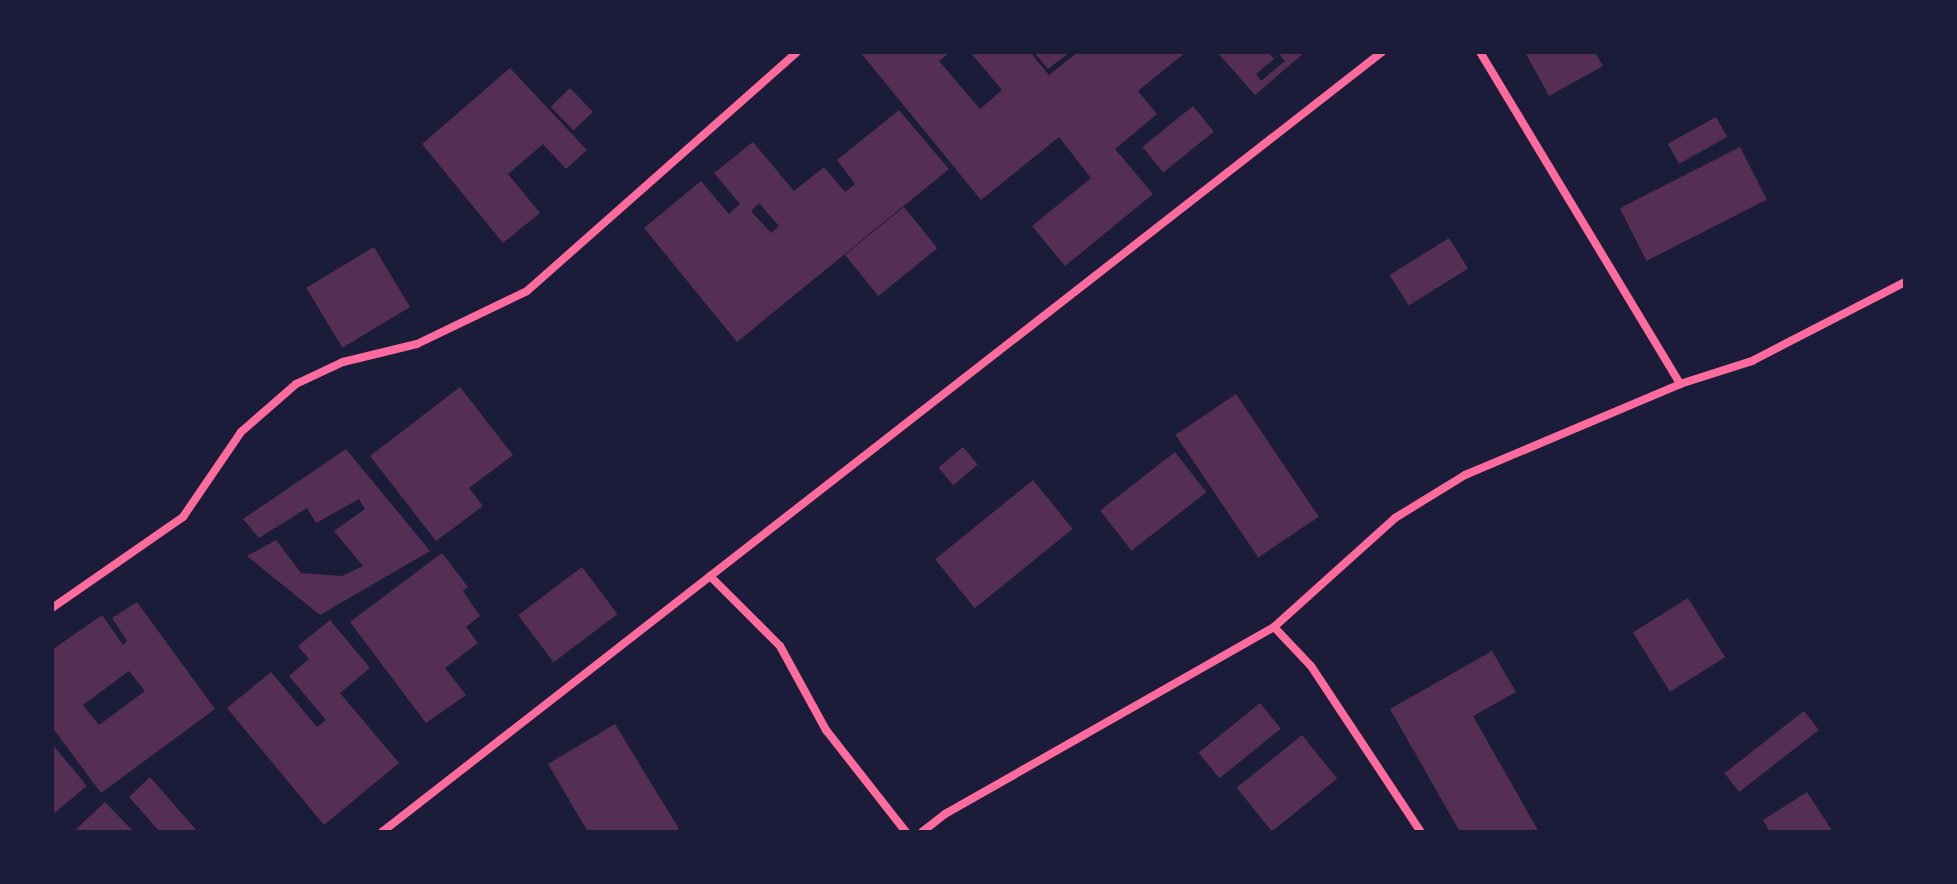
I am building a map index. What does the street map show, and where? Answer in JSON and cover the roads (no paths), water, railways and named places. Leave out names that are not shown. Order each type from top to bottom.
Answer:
[{"type":"street","points":[[52,608],[183,517],[241,432],[296,384],[343,362],[417,344],[527,291],[797,52]]},
{"type":"street","points":[[382,832],[1382,52]]},
{"type":"street","points":[[1480,52],[1680,384]]},
{"type":"street","points":[[922,832],[945,814],[1274,627],[1395,518],[1465,475],[1680,384],[1752,361],[1905,282]]},
{"type":"street","points":[[710,576],[780,646],[826,730],[906,832]]},
{"type":"street","points":[[1274,627],[1311,666],[1421,832]]}]
